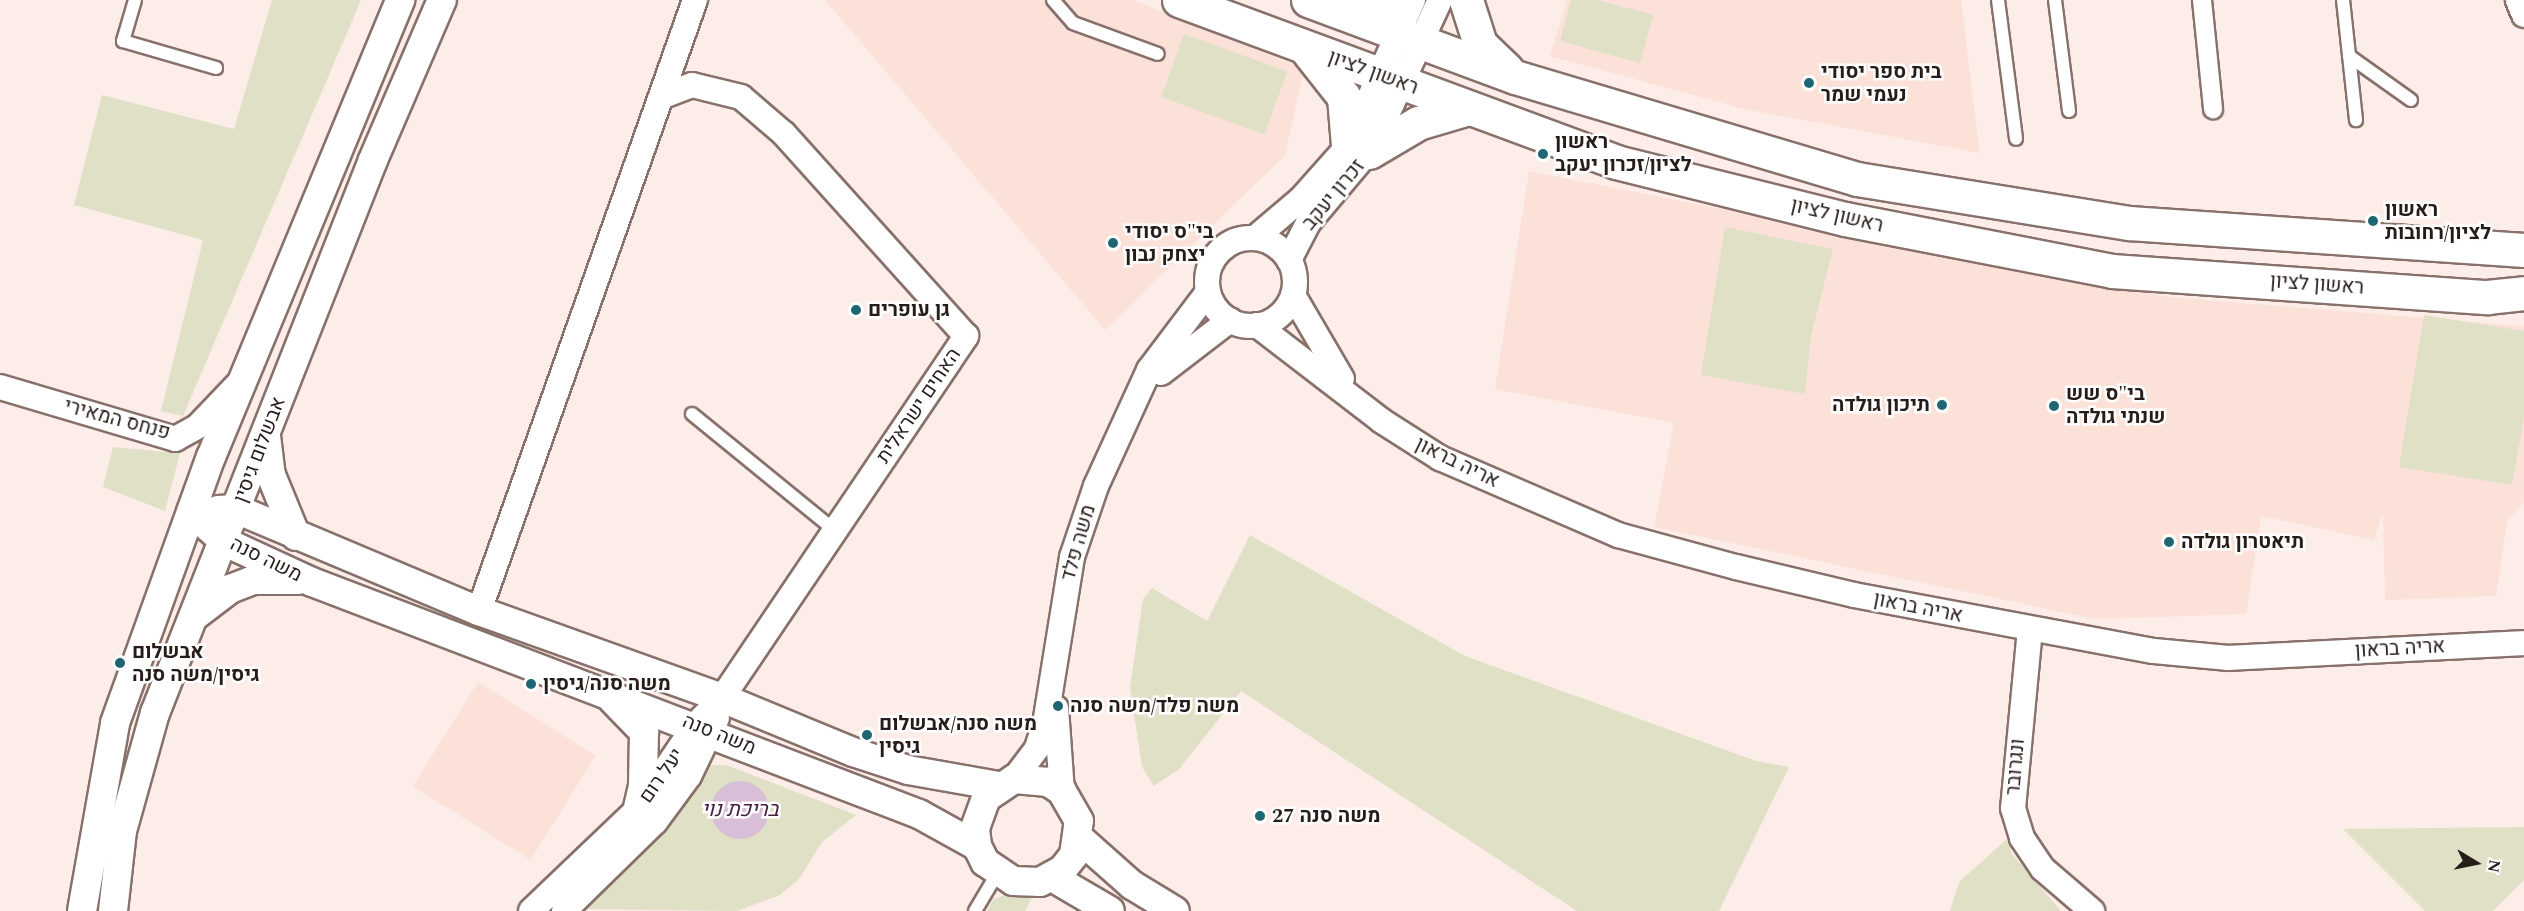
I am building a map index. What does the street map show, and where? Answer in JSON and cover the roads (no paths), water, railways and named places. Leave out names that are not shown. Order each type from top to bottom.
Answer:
[{"type":"main road","name":"ראשון לציון","points":[[1179,0],[1616,162],[1845,219],[2112,271],[2487,297],[2524,293]]},
{"type":"main road","points":[[1316,3],[1388,0]]},
{"type":"main road","points":[[1466,0],[1480,44],[1515,77]]},
{"type":"main road","name":"ראשון לציון","points":[[1316,3],[1515,77],[1857,179],[2129,223],[2474,251],[2524,250]]},
{"type":"main road","points":[[1304,47],[1344,97],[1359,149],[1418,123],[1469,108]]},
{"type":"main road","points":[[2474,251],[2524,236]]},
{"type":"main road","points":[[2487,297],[2524,311]]},
{"type":"street","name":"אבשלום גיסין","points":[[82,911],[115,723],[191,512],[400,0]]},
{"type":"street","name":"אבשלום גיסין","points":[[113,911],[122,831],[141,758],[236,509],[442,0]]},
{"type":"street","points":[[479,611],[695,0]]},
{"type":"street","name":"זכרון יעקב","points":[[1289,260],[1308,223],[1359,149],[1393,80],[1410,37],[1413,0]]},
{"type":"street","name":"זכרון יעקב","points":[[1410,37],[1440,0]]},
{"type":"street","points":[[2202,0],[2213,109]]},
{"type":"street","points":[[2518,0],[2524,15]]},
{"type":"street","name":"האחים ישראלית","points":[[661,97],[692,85],[741,97],[783,133],[966,336],[722,698]]},
{"type":"street","name":"זכרון יעקב","points":[[1256,238],[1359,149]]},
{"type":"street","points":[[1256,238],[1280,249],[1289,260],[1293,295],[1280,316],[1257,325],[1230,320],[1208,292],[1218,253],[1242,239],[1256,238]]},
{"type":"street","name":"משה פלד","points":[[1007,783],[1037,748],[1055,676],[1072,557],[1125,416],[1149,370],[1208,292]]},
{"type":"street","name":"אריה בראון","points":[[1293,295],[1353,396]]},
{"type":"street","name":"משה פלד","points":[[1125,416],[1181,352],[1230,320]]},
{"type":"street","name":"אריה בראון","points":[[1257,325],[1440,458],[1618,535],[1854,596],[2030,629],[2229,658],[2524,643]]},
{"type":"street","name":"פנחס המאירי","points":[[0,387],[175,439],[198,426],[246,374]]},
{"type":"street","points":[[266,435],[271,475],[296,536]]},
{"type":"street","name":"משה סנה","points":[[191,512],[236,509],[479,611],[722,698],[908,770],[1007,783]]},
{"type":"street","name":"משה סנה","points":[[191,512],[225,542],[312,582],[705,729],[919,814],[977,846]]},
{"type":"street","points":[[195,617],[230,589],[253,580],[312,582]]},
{"type":"street","name":"ונגרובר","points":[[2030,629],[2013,808],[2022,838],[2043,869],[2092,911]]},
{"type":"street","name":"משה פלד","points":[[1055,676],[1062,791]]},
{"type":"street","points":[[599,691],[634,716],[644,732],[644,786],[637,811]]},
{"type":"street","name":"יעל רום","points":[[564,911],[655,822],[722,698]]},
{"type":"street","name":"יעל רום","points":[[531,911],[637,811],[705,729]]},
{"type":"street","points":[[1048,782],[1062,791],[1073,804],[1079,838],[1074,855],[1052,877],[1031,883],[997,874],[977,846],[978,812],[1007,783],[1048,782]]},
{"type":"street","points":[[1079,838],[1132,885],[1175,911]]},
{"type":"street","points":[[1052,877],[1110,911]]},
{"type":"lane","points":[[135,0],[123,42],[216,68]]},
{"type":"lane","points":[[1053,0],[1072,23],[1158,54]]},
{"type":"lane","points":[[1998,0],[2016,139]]},
{"type":"lane","points":[[2055,0],[2069,111]]},
{"type":"lane","points":[[2343,0],[2356,120]]},
{"type":"lane","points":[[2349,56],[2411,100]]},
{"type":"lane","points":[[692,414],[834,530]]},
{"type":"lane","points":[[975,911],[997,874]]},
{"type":"water","name":"בריכת נוי","points":[[734,781],[746,781],[761,789],[769,804],[769,816],[761,831],[746,839],[734,839],[719,831],[711,816],[711,804],[719,789]]},
{"type":"place","name":"בית ספר יסודי נעמי שמר","points":[[1809,83]]},
{"type":"place","name":"ראשון לציון/זכרון יעקב","points":[[1543,154]]},
{"type":"place","name":"ראשון לציון/רחובות","points":[[2373,221]]},
{"type":"place","name":"בי\"ס יסודי יצחק נבון","points":[[1113,243]]},
{"type":"place","name":"גן עופרים","points":[[856,310]]},
{"type":"place","name":"תיכון גולדה","points":[[1942,405]]},
{"type":"place","name":"בי\"ס שש שנתי גולדה","points":[[2054,406]]},
{"type":"place","name":"תיאטרון גולדה","points":[[2169,542]]},
{"type":"place","name":"אבשלום גיסין/משה סנה","points":[[120,663]]},
{"type":"place","name":"משה סנה/גיסין","points":[[531,684]]},
{"type":"place","name":"משה פלד/משה סנה","points":[[1058,706]]},
{"type":"place","name":"משה סנה/אבשלום גיסין","points":[[867,735]]},
{"type":"place","name":"משה סנה 27","points":[[1260,816]]}]
